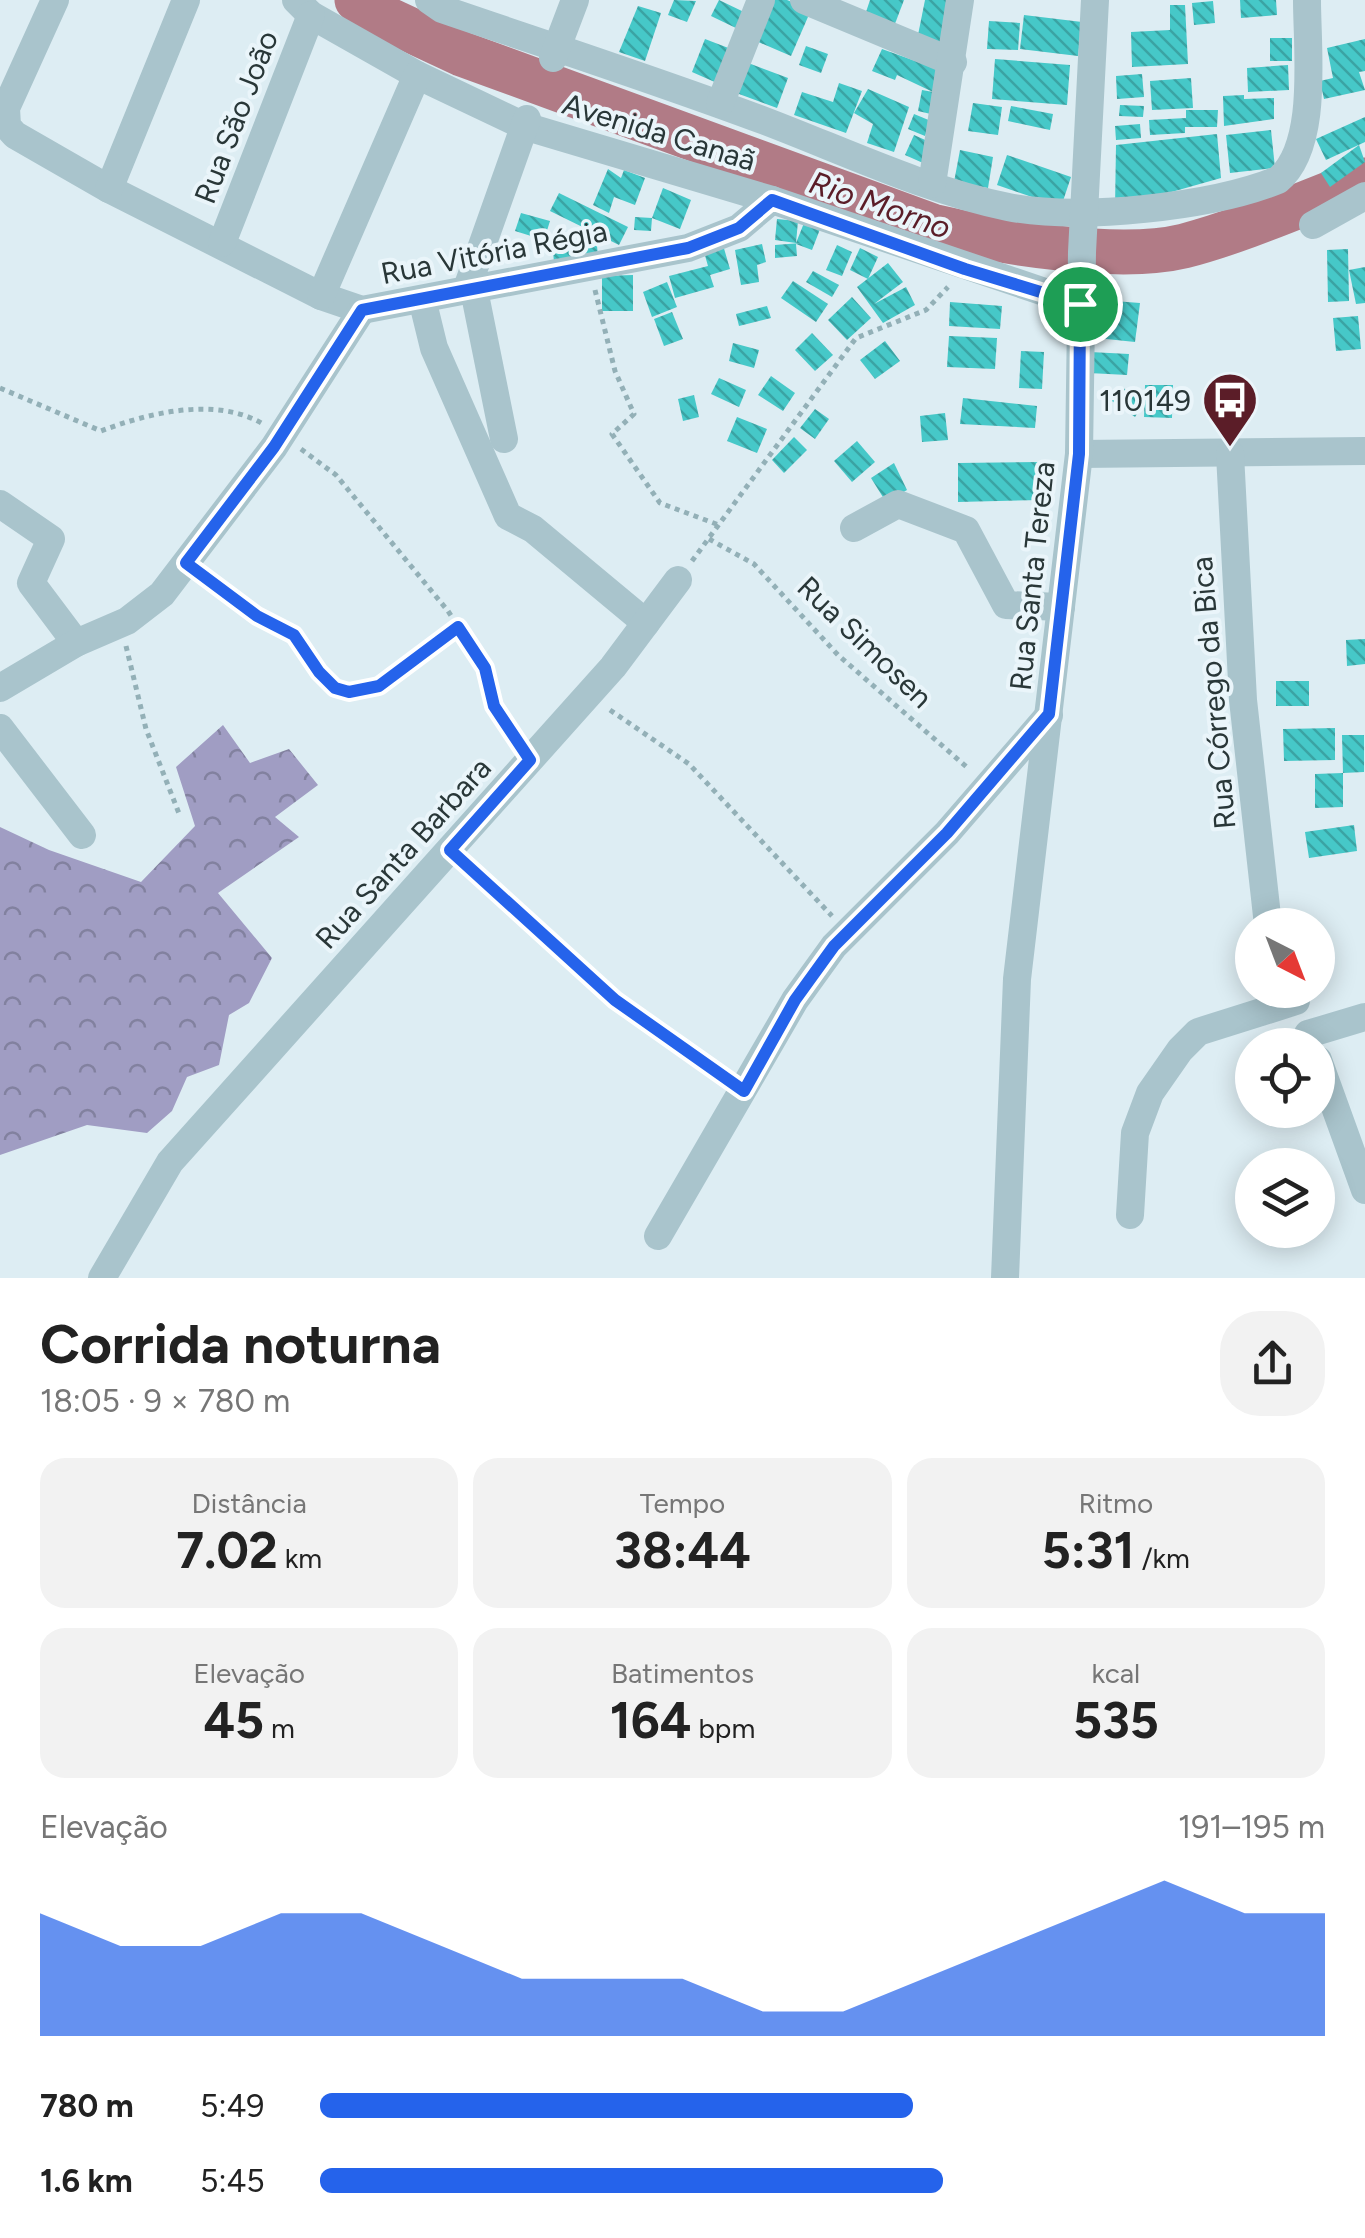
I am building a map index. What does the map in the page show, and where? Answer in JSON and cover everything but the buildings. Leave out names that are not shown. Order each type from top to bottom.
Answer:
[{"type":"street","name":"Rua Vitória Régia","points":[[55,0],[6,108],[7,126],[15,135],[109,189],[222,242],[320,296],[362,310],[688,248],[739,228],[772,200]]},
{"type":"street","points":[[109,189],[186,0]]},
{"type":"street","points":[[554,53],[575,0]]},
{"type":"street","points":[[720,104],[761,0]]},
{"type":"street","points":[[804,0],[953,62]]},
{"type":"street","points":[[932,184],[960,0]]},
{"type":"street","name":"Rua Santa Tereza","points":[[1005,1278],[1018,979],[1079,454],[1080,300],[1095,0]]},
{"type":"street","name":"Avenida Canaã","points":[[439,3],[554,53],[720,104],[932,184],[1009,207],[1083,218],[1258,188],[1291,170],[1304,142],[1308,0]]},
{"type":"street","name":"Avenida Canaã","points":[[304,8],[416,75],[526,122],[772,200],[965,269],[1080,300]]},
{"type":"street","name":"Rua São João","points":[[222,242],[304,8]]},
{"type":"street","points":[[320,296],[416,75]]},
{"type":"street","points":[[504,439],[470,290],[526,122]]},
{"type":"street","points":[[1313,224],[1365,196]]},
{"type":"street","points":[[422,299],[434,348],[508,516],[534,528],[646,623]]},
{"type":"street","points":[[0,688],[76,644],[120,624],[162,594],[282,435],[362,310]]},
{"type":"street","points":[[1079,454],[1365,451]]},
{"type":"street","name":"Rua Córrego da Bica","points":[[1230,454],[1243,700],[1266,908]]},
{"type":"street","points":[[0,504],[51,540],[31,583],[76,644]]},
{"type":"street","points":[[854,528],[898,504],[966,530],[1006,605],[1061,607]]},
{"type":"street","name":"Rua Santa Barbara","points":[[102,1278],[170,1162],[588,695],[678,580]]},
{"type":"street","points":[[658,1236],[795,1000],[848,932],[947,833],[1049,714]]},
{"type":"street","points":[[0,728],[82,835]]},
{"type":"street","points":[[1130,1216],[1135,1133],[1150,1093],[1180,1050],[1198,1032],[1260,1008]]},
{"type":"street","points":[[1335,1034],[1365,1017]]},
{"type":"street","points":[[1335,1107],[1365,1190]]},
{"type":"path","points":[[590,267],[614,371],[634,414],[612,434],[660,503],[719,525]]},
{"type":"path","points":[[678,580],[856,338],[926,310],[965,269]]},
{"type":"path","points":[[0,388],[101,430],[146,414],[202,410],[250,416],[282,435],[336,475],[458,627],[485,668],[494,706],[530,760]]},
{"type":"path","name":"Rua Simosen","points":[[709,538],[754,564],[838,656],[986,784]]},
{"type":"path","points":[[186,563],[257,616],[294,635],[319,672],[335,688],[349,692],[379,686],[458,627]]},
{"type":"path","points":[[120,624],[146,729],[180,816]]},
{"type":"path","points":[[588,695],[689,764],[848,932]]},
{"type":"path","points":[[450,850],[615,1000],[744,1091]]},
{"type":"green space","points":[[223,725],[250,763],[289,749],[318,785],[275,817],[299,837],[218,893],[272,958],[249,1003],[229,1015],[219,1065],[187,1077],[172,1111],[147,1133],[87,1125],[0,1155],[0,827],[49,850],[141,882],[195,826],[176,767]]},
{"type":"waterway","name":"Rio Morno","points":[[357,0],[372,12],[462,54],[932,226],[990,238],[1093,251],[1184,246],[1365,180]]},
{"type":"place","name":"110149","points":[[1230,449]]},
{"type":"route","points":[[772,200],[965,269],[1080,304],[1079,454],[1049,714],[947,833],[834,946],[795,1000],[744,1091],[615,1000],[450,850],[530,760],[494,706],[485,668],[458,627],[379,686],[349,692],[335,688],[319,672],[294,635],[257,616],[186,563],[274,447],[362,310],[688,248],[739,228],[772,200]]}]
